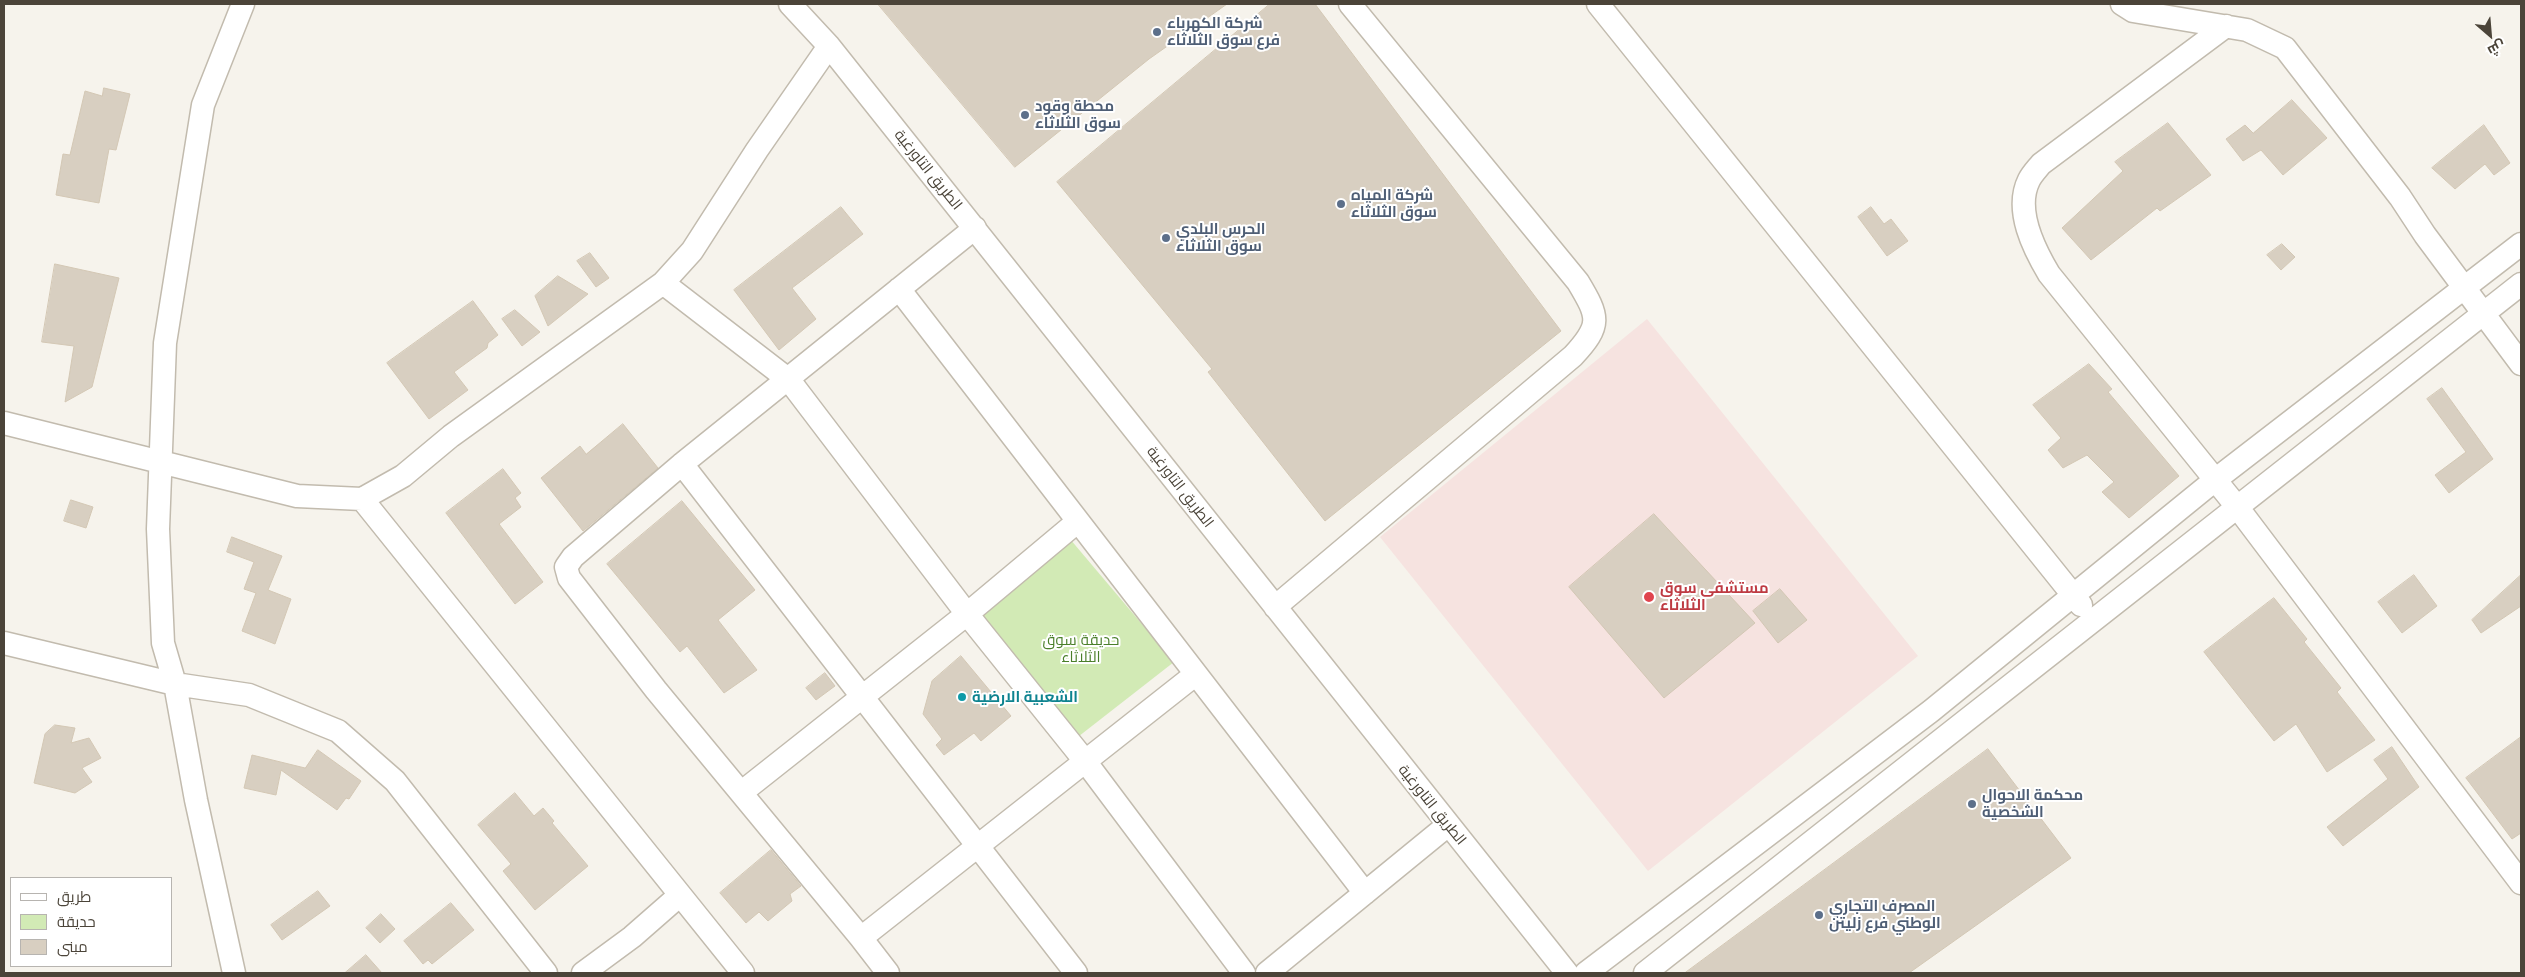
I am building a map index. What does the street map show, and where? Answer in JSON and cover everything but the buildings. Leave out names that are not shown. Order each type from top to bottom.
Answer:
[{"type":"street","points":[[234,973],[196,800],[175,684],[164,643],[158,529],[165,343],[203,105],[243,4]]},
{"type":"street","name":"الطريق التاورغية","points":[[790,4],[829,46],[1448,825],[1568,973]]},
{"type":"street","points":[[1275,607],[1573,356],[1591,337],[1595,321],[1591,304],[1578,282],[1350,4]]},
{"type":"street","points":[[1598,4],[2093,619]]},
{"type":"street","points":[[2122,4],[2133,11],[2247,30],[2285,48],[2400,197],[2464,288],[2521,364]]},
{"type":"street","points":[[2226,26],[2041,164],[2029,180],[2025,196],[2026,215],[2033,247],[2049,274],[2238,508],[2521,883]]},
{"type":"street","points":[[4,423],[297,496],[362,499],[403,476],[451,436],[663,283],[692,251],[757,150],[829,46]]},
{"type":"street","points":[[888,973],[742,792],[656,690],[569,578],[566,567],[573,557],[682,464],[789,380],[975,228]]},
{"type":"street","points":[[1586,973],[1931,712],[2072,594],[2521,244]]},
{"type":"street","points":[[663,283],[789,380],[967,614],[1085,762],[1244,973]]},
{"type":"street","points":[[1645,973],[2521,284]]},
{"type":"street","points":[[898,289],[1365,893]]},
{"type":"street","points":[[682,464],[1076,973]]},
{"type":"street","points":[[362,499],[743,973]]},
{"type":"street","points":[[742,792],[967,614],[1077,522]]},
{"type":"street","points":[[4,643],[175,684],[249,696],[338,731],[395,781],[546,973]]},
{"type":"street","points":[[861,938],[1196,674]]},
{"type":"street","points":[[1267,973],[1448,825]]},
{"type":"street","points":[[583,973],[632,937],[680,895]]},
{"type":"shaded area","name":"مستشفى سوق الثلاثاء","points":[[1647,319],[1918,656],[1648,871],[1380,537]]},
{"type":"green space","name":"حديقة سوق الثلاثاء","points":[[1070,539],[1174,662],[1074,740],[974,612]]},
{"type":"place","name":"شركة الكهرباء فرع سوق الثلاثاء","points":[[1157,32]]},
{"type":"place","name":"محطة وقود سوق الثلاثاء","points":[[1025,115]]},
{"type":"place","name":"شركة المياه سوق الثلاثاء","points":[[1341,204]]},
{"type":"place","name":"الحرس البلدي سوق الثلاثاء","points":[[1166,238]]},
{"type":"place","name":"مستشفى سوق الثلاثاء","points":[[1649,597]]},
{"type":"place","name":"الشعبية الارضية","points":[[962,697]]},
{"type":"place","name":"محكمة الاحوال الشخصية","points":[[1972,804]]},
{"type":"place","name":"المصرف التجاري الوطني فرع زليتن","points":[[1819,915]]}]
